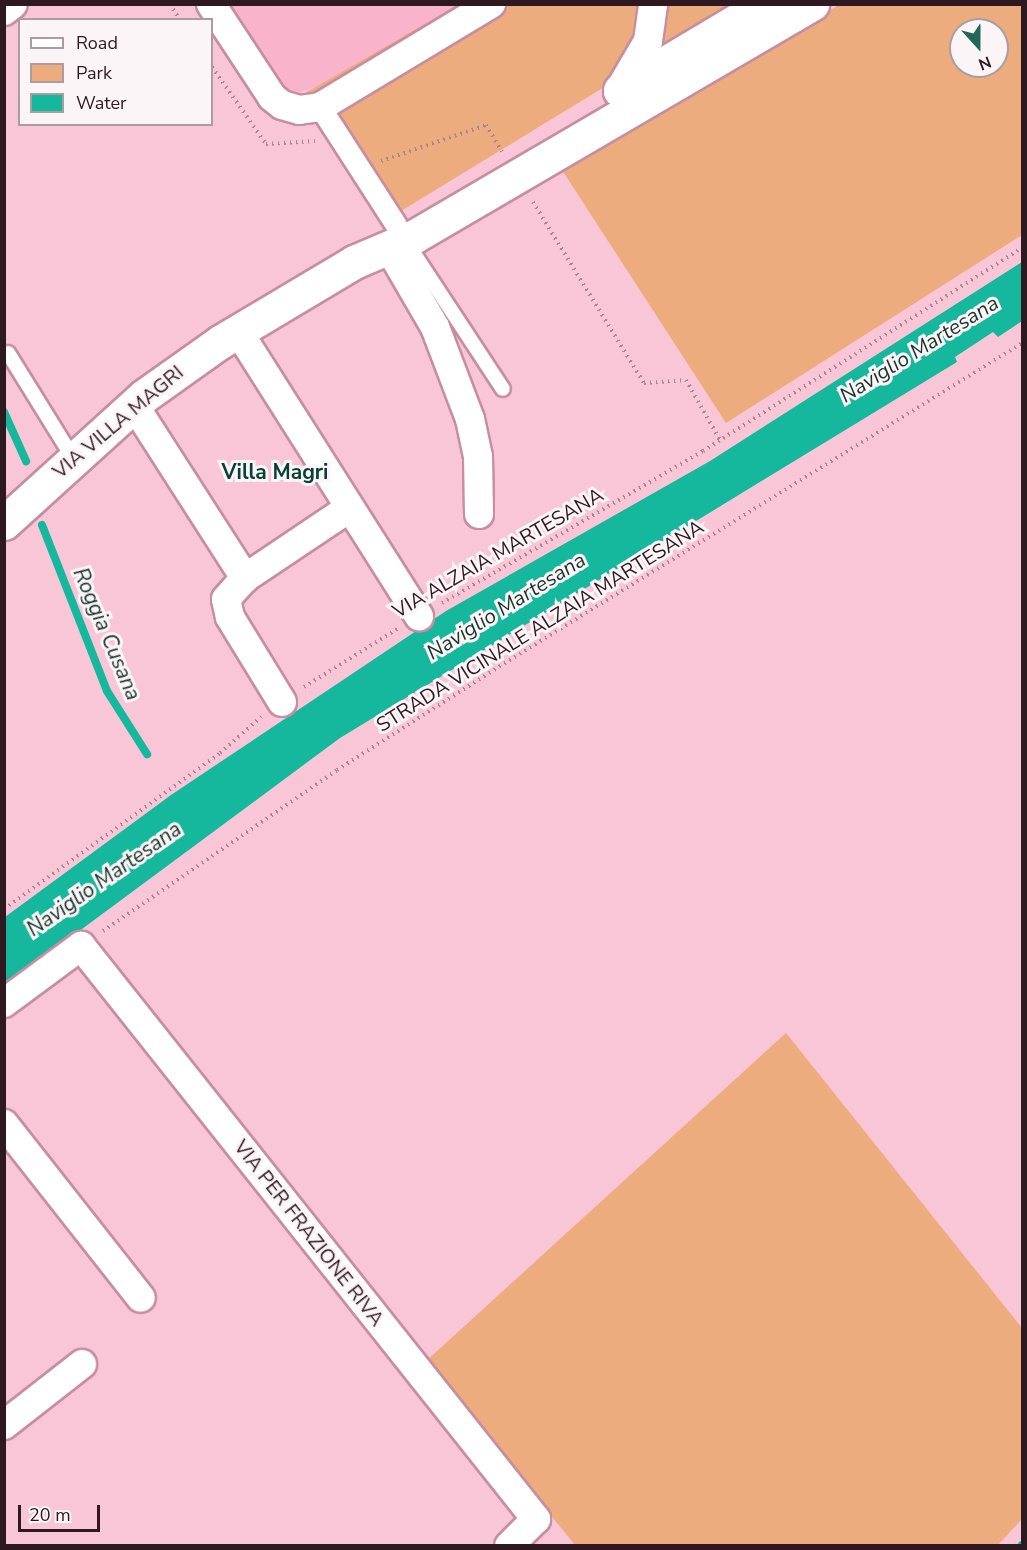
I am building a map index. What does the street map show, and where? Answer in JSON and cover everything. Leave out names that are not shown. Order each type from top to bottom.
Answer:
[{"type":"main road","points":[[560,139],[618,92],[764,4]]},
{"type":"main road","points":[[560,139],[812,4]]},
{"type":"main road","name":"VIA VILLA MAGRI","points":[[4,523],[134,405],[238,330],[397,238],[560,139]]},
{"type":"street","points":[[4,11],[13,4]]},
{"type":"street","points":[[211,4],[277,102],[299,110],[320,106],[491,4]]},
{"type":"street","points":[[618,92],[644,49],[653,4]]},
{"type":"street","points":[[320,106],[357,164],[397,238],[435,327],[470,419],[478,456],[479,514]]},
{"type":"street","points":[[238,330],[419,616]]},
{"type":"street","points":[[134,405],[245,578]]},
{"type":"street","points":[[282,702],[227,612],[229,592],[245,578],[349,508]]},
{"type":"street","points":[[4,1003],[81,946]]},
{"type":"street","name":"VIA PER FRAZIONE RIVA","points":[[81,946],[536,1519],[509,1545]]},
{"type":"street","points":[[4,1125],[141,1298]]},
{"type":"street","points":[[6,1421],[82,1364]]},
{"type":"lane","points":[[397,238],[503,389]]},
{"type":"lane","points":[[8,353],[73,458]]},
{"type":"path","points":[[170,4],[179,18]]},
{"type":"path","points":[[357,164],[377,162],[486,125],[644,383],[686,380],[720,440]]},
{"type":"path","name":"VIA ALZAIA MARTESANA","points":[[4,909],[220,753],[282,702],[419,616],[720,440],[1023,248]]},
{"type":"path","name":"STRADA VICINALE ALZAIA MARTESANA","points":[[81,946],[337,770],[1023,343]]},
{"type":"shaded area","points":[[225,5],[458,5],[324,84],[295,94],[278,83]]},
{"type":"green space","points":[[458,5],[739,5],[383,222],[305,93]]},
{"type":"green space","points":[[839,5],[1022,5],[1022,235],[726,423],[562,170]]},
{"type":"green space","points":[[786,1033],[1022,1328],[1022,1519],[998,1545],[575,1545],[425,1362]]},
{"type":"water","name":"Naviglio Martesana","points":[[1022,262],[1022,321],[998,337],[993,332],[955,357],[957,362],[340,738],[5,986],[5,917],[171,795],[446,611],[710,461]]},
{"type":"waterway","name":"Roggia Cusana","points":[[4,412],[26,461]]},
{"type":"waterway","name":"Roggia Cusana","points":[[42,525],[107,691],[147,754]]},
{"type":"district","name":"Villa Magri","points":[[275,472]]}]
